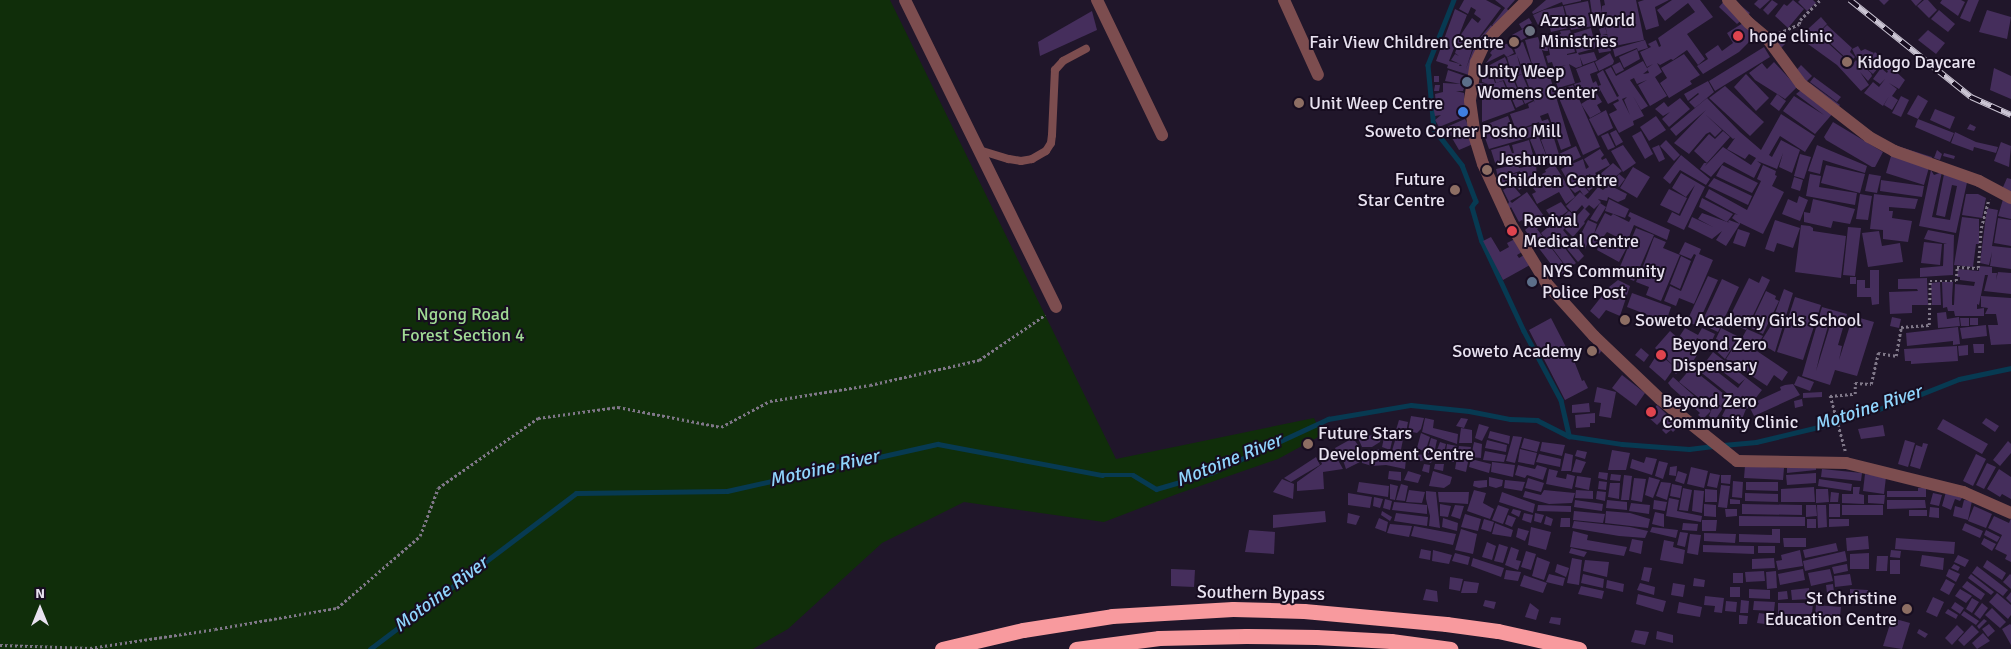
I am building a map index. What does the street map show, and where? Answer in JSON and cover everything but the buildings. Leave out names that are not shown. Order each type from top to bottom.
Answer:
[{"type":"highway","name":"Southern Bypass","points":[[942,649],[1023,630],[1112,616],[1233,610],[1304,611],[1446,624],[1498,631],[1579,649]]},
{"type":"highway","points":[[1076,649],[1159,638],[1246,636],[1391,641],[1450,649]]},
{"type":"street","points":[[905,0],[1056,307]]},
{"type":"street","points":[[1097,0],[1162,135]]},
{"type":"street","points":[[1284,0],[1318,75]]},
{"type":"street","points":[[1527,0],[1489,38],[1476,62],[1470,101],[1475,138],[1483,164],[1510,223],[1547,284],[1594,336],[1694,428],[1737,461],[1846,463],[1963,492],[2011,513]]},
{"type":"street","points":[[1728,0],[1767,38],[1801,84],[1869,137],[1894,151],[1979,181],[2011,198]]},
{"type":"lane","points":[[978,150],[1021,161],[1032,159],[1046,151],[1051,143],[1052,135],[1055,70],[1063,61],[1086,49]]},
{"type":"path","points":[[1767,38],[1799,24],[1800,20],[1820,0]]},
{"type":"path","points":[[1845,444],[1830,396],[1855,394],[1855,383],[1871,384],[1878,353],[1896,356],[1901,327],[1929,326],[1930,281],[1956,281],[1957,267],[1978,268],[1981,228],[1991,191],[1979,181]]},
{"type":"path","points":[[0,645],[90,648],[337,608],[420,536],[438,488],[538,418],[618,407],[721,427],[770,401],[870,385],[980,360],[1056,307]]},
{"type":"green space","name":"Ngong Road Forest Section 4","points":[[0,0],[890,0],[1116,459],[1314,418],[1322,435],[1278,459],[1104,522],[964,502],[882,543],[788,629],[753,649],[0,649]]},
{"type":"waterway","points":[[1454,0],[1428,65],[1434,129],[1462,165],[1476,201],[1472,207],[1482,241],[1524,331],[1561,400],[1569,436]]},
{"type":"waterway","name":"Motoine River","points":[[1723,445],[1756,442],[1835,423],[1901,402],[1959,379],[2011,368]]},
{"type":"waterway","name":"Motoine River","points":[[370,649],[576,493],[727,491],[938,444],[1102,475],[1133,475],[1156,489],[1211,473],[1328,419],[1411,405],[1469,411],[1510,419],[1537,420],[1569,436],[1622,444],[1689,449],[1713,446]]},
{"type":"railway","points":[[1850,0],[1971,97],[2011,115]]},
{"type":"place","name":"Azusa World Ministries","points":[[1530,31]]},
{"type":"place","name":"hope clinic","points":[[1738,36]]},
{"type":"place","name":"Fair View Children Centre","points":[[1514,42]]},
{"type":"place","name":"Kidogo Daycare","points":[[1847,62]]},
{"type":"place","name":"Unity Weep Womens Center","points":[[1467,82]]},
{"type":"place","name":"Unit Weep Centre","points":[[1299,103]]},
{"type":"place","name":"Soweto Corner Posho Mill","points":[[1463,112]]},
{"type":"place","name":"Jeshurum Children Centre","points":[[1487,170]]},
{"type":"place","name":"Future Star Centre","points":[[1455,190]]},
{"type":"place","name":"Revival Medical Centre","points":[[1512,231]]},
{"type":"place","name":"NYS Community Police Post","points":[[1532,282]]},
{"type":"place","name":"Soweto Academy Girls School","points":[[1625,320]]},
{"type":"place","name":"Soweto Academy","points":[[1592,351]]},
{"type":"place","name":"Beyond Zero Dispensary","points":[[1661,355]]},
{"type":"place","name":"Beyond Zero Community Clinic","points":[[1651,412]]},
{"type":"place","name":"Future Stars Development Centre","points":[[1308,444]]},
{"type":"place","name":"St Christine Education Centre","points":[[1907,609]]}]
